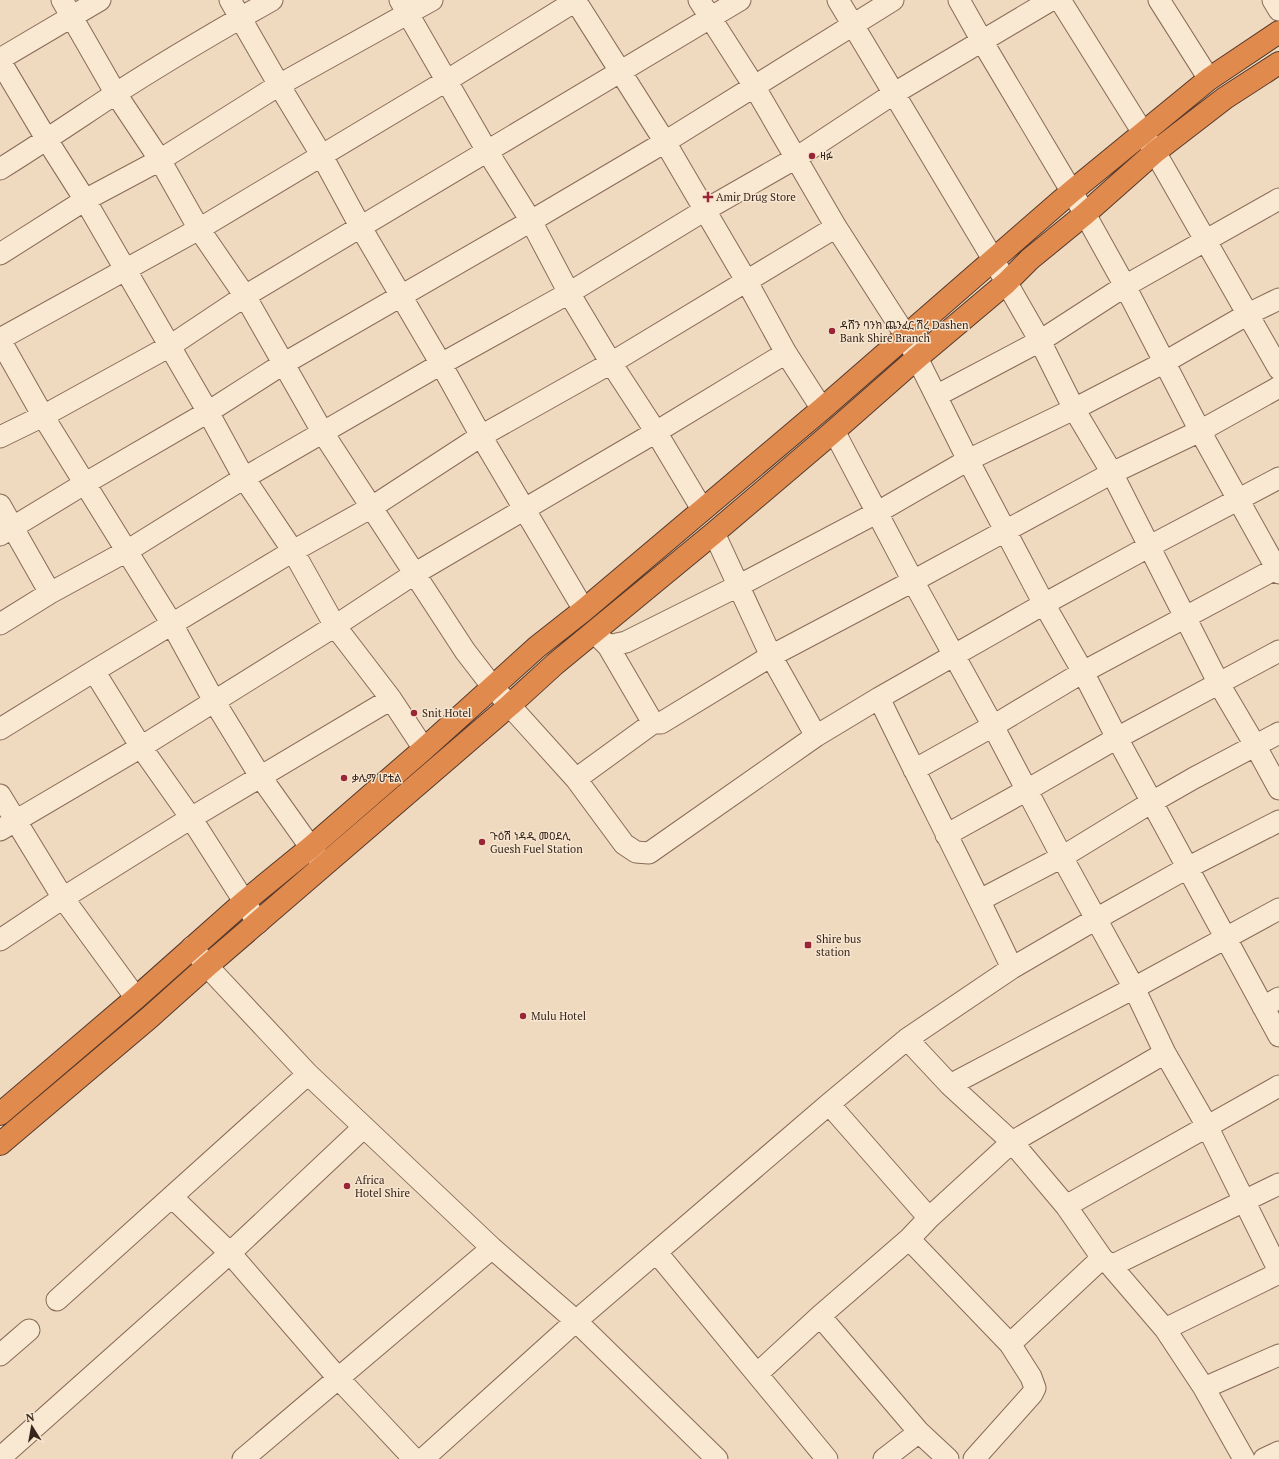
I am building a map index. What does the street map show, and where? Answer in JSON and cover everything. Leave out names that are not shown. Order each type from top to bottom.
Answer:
[{"type":"highway","points":[[0,1114],[136,998],[244,902],[310,848],[424,749],[492,686],[537,647],[584,610],[822,409],[1071,192],[1209,79],[1279,32]]},
{"type":"highway","points":[[0,1144],[150,1017],[207,966],[510,705],[555,664],[602,639],[714,533],[1006,283],[1030,259],[1085,214],[1155,152],[1225,98],[1279,63]]},
{"type":"highway","points":[[443,731],[459,749]]},
{"type":"street","points":[[100,0],[67,8],[0,60],[126,270],[208,412],[244,478],[292,552],[335,626],[391,699],[424,749]]},
{"type":"street","points":[[230,0],[322,156],[360,226],[441,364],[481,436],[584,610]]},
{"type":"street","points":[[0,169],[116,94],[272,0]]},
{"type":"street","points":[[0,254],[85,200],[160,160],[405,7],[432,0]]},
{"type":"street","points":[[324,866],[260,776],[214,701],[172,624],[43,416],[0,339],[199,229],[446,81],[576,0],[665,142],[747,282],[786,354],[822,409]]},
{"type":"street","points":[[699,0],[754,86],[836,227],[906,336],[968,460],[1044,604],[1083,672],[1225,938],[1271,1002],[1279,1036]]},
{"type":"street","points":[[0,437],[43,416],[170,346],[245,296],[360,226],[740,0]]},
{"type":"street","points":[[838,0],[993,259],[1040,342],[1074,409],[1112,473],[1219,684],[1279,789]]},
{"type":"street","points":[[7,531],[84,484],[208,412],[283,364],[665,142],[893,0]]},
{"type":"street","points":[[914,770],[993,726],[1083,672],[1278,569],[1200,431],[1125,286],[1085,214],[982,42],[959,0]]},
{"type":"street","points":[[0,624],[50,593],[127,551],[244,478],[441,364],[569,293],[705,210],[796,158],[893,94],[1051,0]]},
{"type":"street","points":[[1060,0],[1142,134],[1155,152],[1279,369]]},
{"type":"street","points":[[1159,0],[1209,79]]},
{"type":"street","points":[[1273,0],[1279,10]]},
{"type":"street","points":[[405,7],[487,151],[531,221],[569,293],[656,432],[702,509]]},
{"type":"street","points":[[67,8],[116,94],[160,160],[199,229],[245,296],[324,433],[464,651],[492,686],[576,779],[624,844],[636,852],[649,853],[816,736],[879,698],[1044,604],[1279,478]]},
{"type":"street","points":[[936,396],[1040,342],[1125,286],[1279,199]]},
{"type":"street","points":[[0,729],[292,552],[372,507],[481,436],[612,363],[836,227]]},
{"type":"street","points":[[602,639],[626,642],[738,586],[878,512],[968,460],[1074,409],[1165,362],[1248,314],[1279,299]]},
{"type":"street","points":[[8,825],[141,747],[335,626],[414,574],[786,354]]},
{"type":"street","points":[[576,779],[653,723],[661,723],[771,656],[1112,473],[1200,431],[1279,387]]},
{"type":"street","points":[[834,431],[913,581],[1028,790],[1062,857],[1134,988],[1165,1053],[1207,1126],[1279,1272],[1165,1329]]},
{"type":"street","points":[[0,505],[7,531],[50,593]]},
{"type":"street","points":[[714,533],[771,656],[816,736]]},
{"type":"street","points":[[602,639],[653,723]]},
{"type":"street","points":[[946,835],[1028,790],[1117,738],[1279,651]]},
{"type":"street","points":[[94,671],[141,747],[191,818],[258,923]]},
{"type":"street","points":[[879,698],[946,835],[980,900],[1012,968]]},
{"type":"street","points":[[0,940],[63,898],[191,818],[391,699]]},
{"type":"street","points":[[980,900],[1062,857],[1152,802],[1255,745],[1279,734]]},
{"type":"street","points":[[0,795],[8,825],[136,998]]},
{"type":"street","points":[[423,1459],[576,1321],[907,1039],[1012,968],[1187,868],[1279,821]]},
{"type":"street","points":[[950,1085],[1134,988],[1279,909]]},
{"type":"street","points":[[192,947],[207,966],[308,1074],[492,1248],[576,1321],[717,1459]]},
{"type":"street","points":[[907,1039],[950,1085],[1012,1142],[1066,1206],[1106,1262],[1165,1329],[1204,1388],[1244,1459]]},
{"type":"street","points":[[757,1374],[820,1316],[909,1239],[929,1218],[1012,1142],[1165,1053]]},
{"type":"street","points":[[57,1300],[308,1074]]},
{"type":"street","points":[[1066,1206],[1279,1086]]},
{"type":"street","points":[[829,1104],[929,1218]]},
{"type":"street","points":[[0,1458],[230,1253],[364,1127]]},
{"type":"street","points":[[1010,1344],[1106,1262],[1245,1201],[1279,1184]]},
{"type":"street","points":[[172,1198],[230,1253],[338,1378],[414,1459]]},
{"type":"street","points":[[909,1239],[1010,1344],[1031,1377],[1035,1388],[1032,1394],[974,1459]]},
{"type":"street","points":[[243,1459],[492,1248]]},
{"type":"street","points":[[657,1253],[827,1459]]},
{"type":"street","points":[[820,1316],[918,1432],[948,1459]]},
{"type":"street","points":[[0,1355],[29,1330]]},
{"type":"street","points":[[1204,1388],[1279,1355]]},
{"type":"street","points":[[884,1459],[918,1432]]},
{"type":"street","points":[[1264,1459],[1279,1452]]},
{"type":"place","name":"ዛፉ","points":[[812,156]]},
{"type":"place","name":"Amir Drug Store","points":[[708,197]]},
{"type":"place","name":"ዳሸን ባንክ ጨንፈር ሽረ Dashen Bank Shire Branch","points":[[832,331]]},
{"type":"place","name":"Snit Hotel","points":[[414,713]]},
{"type":"place","name":"ቃሌማ ሆቴል","points":[[344,778]]},
{"type":"place","name":"ጉዕሽ ነዳዲ መዐደሊ Guesh Fuel Station","points":[[482,842]]},
{"type":"place","name":"Shire bus station","points":[[808,945]]},
{"type":"place","name":"Mulu Hotel","points":[[523,1016]]},
{"type":"place","name":"Africa Hotel Shire","points":[[347,1186]]}]
